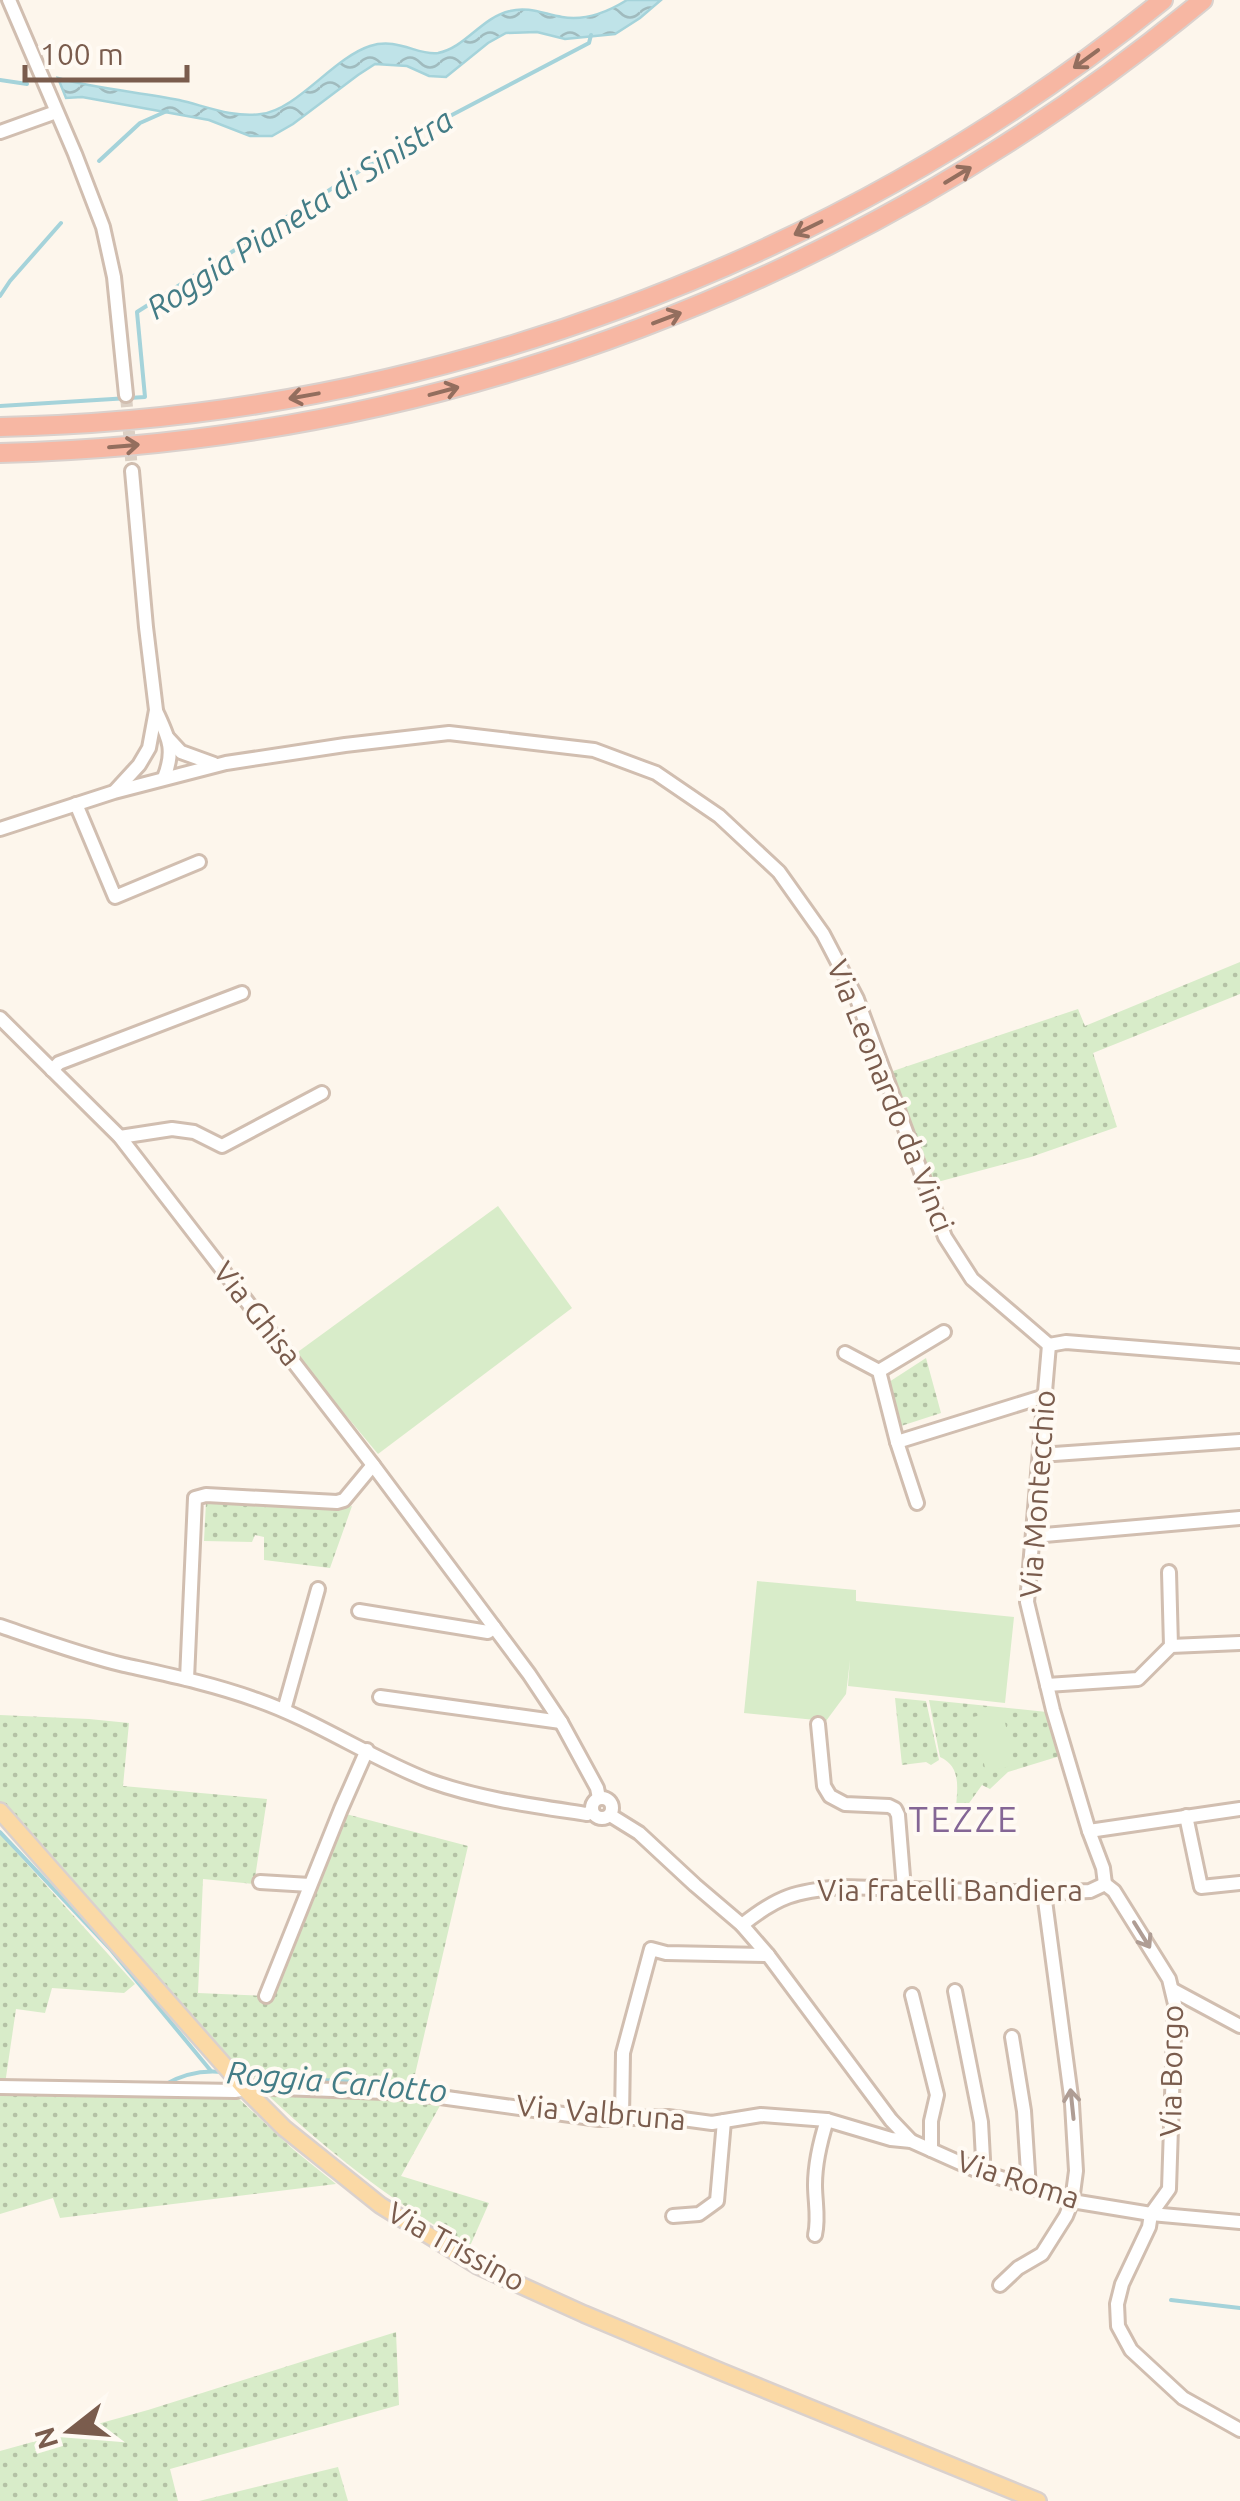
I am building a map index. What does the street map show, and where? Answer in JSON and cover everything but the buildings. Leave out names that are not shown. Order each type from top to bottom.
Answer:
[{"type":"highway","points":[[0,427],[164,417],[318,394],[471,358],[568,328],[721,269],[924,166],[1058,79],[1163,0]]},
{"type":"highway","points":[[0,453],[168,442],[342,415],[484,380],[674,316],[789,266],[944,184],[1073,101],[1203,0]]},
{"type":"main road","name":"Via Trissino","points":[[0,1811],[246,2090],[284,2128],[380,2204],[478,2266],[584,2314],[1038,2501]]},
{"type":"street","points":[[9,0],[103,227],[114,277],[126,395]]},
{"type":"street","points":[[32,121],[44,101],[44,86]]},
{"type":"street","points":[[0,132],[56,112]]},
{"type":"street","points":[[32,121],[66,138]]},
{"type":"street","points":[[132,471],[156,710],[150,748],[154,766],[164,778]]},
{"type":"street","points":[[156,710],[171,752],[164,778]]},
{"type":"street","name":"Via Leonardo da Vinci","points":[[0,828],[216,765],[449,733],[594,750],[656,773],[719,816],[778,872],[823,934],[856,1000],[945,1238],[972,1279],[1049,1345]]},
{"type":"street","points":[[168,738],[182,752],[216,765]]},
{"type":"street","points":[[114,792],[150,748]]},
{"type":"street","points":[[76,804],[115,897],[200,862]]},
{"type":"street","points":[[52,1070],[59,1062],[242,993]]},
{"type":"street","name":"Via Ghisa","points":[[0,1018],[120,1137],[373,1465],[561,1722],[598,1788],[596,1804]]},
{"type":"street","points":[[120,1137],[172,1129],[194,1132],[222,1146],[322,1093]]},
{"type":"street","points":[[879,1371],[944,1332]]},
{"type":"street","points":[[1049,1345],[1066,1342],[1240,1356]]},
{"type":"street","name":"Via Montecchio","points":[[1049,1345],[1027,1602],[1047,1686],[1105,1884]]},
{"type":"street","points":[[845,1353],[879,1371],[916,1503]]},
{"type":"street","points":[[898,1442],[1045,1396]]},
{"type":"street","points":[[1040,1454],[1240,1440]]},
{"type":"street","points":[[187,1678],[195,1498],[206,1495],[337,1502],[344,1500],[373,1465]]},
{"type":"street","points":[[1033,1536],[1240,1518]]},
{"type":"street","points":[[1169,1572],[1171,1646]]},
{"type":"street","points":[[284,1710],[318,1590]]},
{"type":"street","points":[[359,1611],[488,1632],[494,1628]]},
{"type":"street","points":[[0,1626],[84,1654],[187,1678],[284,1710],[431,1781],[587,1814],[596,1804]]},
{"type":"street","points":[[1047,1686],[1138,1679],[1171,1646],[1240,1644]]},
{"type":"street","points":[[380,1698],[561,1722]]},
{"type":"street","points":[[818,1724],[824,1786],[830,1796],[845,1804],[895,1809],[904,1889]]},
{"type":"street","points":[[266,1996],[367,1750]]},
{"type":"street","name":"Via Ghisa","points":[[596,1804],[606,1798],[611,1802],[610,1815],[638,1833],[742,1925]]},
{"type":"street","points":[[1088,1832],[1240,1809]]},
{"type":"street","points":[[1186,1816],[1201,1887],[1240,1884]]},
{"type":"street","points":[[260,1882],[310,1885]]},
{"type":"street","name":"Via fratelli Bandiera","points":[[742,1925],[785,1896],[842,1886],[1044,1893],[1090,1891],[1105,1884]]},
{"type":"street","name":"Via Borgo","points":[[1105,1884],[1114,1890],[1169,1978],[1175,2004],[1169,2189],[1152,2214],[1120,2292],[1118,2326],[1141,2361],[1183,2398],[1240,2430]]},
{"type":"street","points":[[1000,2285],[1042,2254],[1066,2216],[1076,2171],[1072,2104],[1044,1893]]},
{"type":"street","points":[[742,1925],[911,2142]]},
{"type":"street","points":[[622,2118],[622,2053],[651,1949],[666,1953],[768,1955]]},
{"type":"street","points":[[1173,1990],[1240,2026]]},
{"type":"street","points":[[955,1992],[981,2122],[984,2159],[980,2172]]},
{"type":"street","points":[[912,1995],[937,2095],[931,2120],[931,2150]]},
{"type":"street","points":[[1012,2037],[1024,2111],[1028,2188]]},
{"type":"street","name":"Via Valbruna","points":[[0,2087],[255,2087],[411,2093],[599,2118],[668,2117],[712,2123],[761,2115],[801,2118]]},
{"type":"street","name":"Via Roma","points":[[801,2118],[827,2120],[911,2142],[980,2172],[1072,2201],[1240,2222]]},
{"type":"street","points":[[816,2235],[815,2170],[827,2120]]},
{"type":"street","name":"Via Valbruna","points":[[673,2216],[699,2214],[717,2201],[724,2121]]},
{"type":"green space","points":[[1240,962],[1240,994],[1093,1053],[1117,1127],[1031,1157],[930,1184],[890,1072],[1078,1009],[1085,1026]]},
{"type":"green space","points":[[498,1206],[572,1308],[378,1454],[295,1354]]},
{"type":"green space","points":[[926,1358],[941,1413],[901,1426],[889,1382]]},
{"type":"green space","points":[[206,1502],[340,1509],[352,1506],[330,1568],[264,1560],[264,1537],[255,1535],[252,1542],[204,1541]]},
{"type":"green space","points":[[757,1581],[856,1590],[856,1601],[1014,1617],[1005,1703],[848,1686],[850,1660],[846,1694],[826,1721],[744,1713]]},
{"type":"green space","points":[[895,1698],[926,1701],[939,1760],[931,1765],[902,1765]]},
{"type":"green space","points":[[929,1700],[1047,1712],[1060,1756],[1008,1772],[990,1789],[982,1785],[962,1813],[956,1809],[955,1773],[940,1757]]},
{"type":"green space","points":[[1002,1710],[1015,1765],[986,1772],[973,1717]]},
{"type":"green space","points":[[0,1715],[129,1723],[123,1786],[267,1799],[254,1884],[203,1879],[198,1993],[265,1996],[342,1813],[468,1846],[410,2096],[442,2102],[401,2176],[489,2203],[470,2246],[401,2203],[275,2102],[161,1987],[0,1806]]},
{"type":"green space","points":[[0,1834],[135,1984],[124,1993],[52,1988],[45,2013],[16,2009],[5,2084],[0,2083]]},
{"type":"green space","points":[[0,2094],[239,2099],[336,2184],[60,2218],[53,2198],[0,2214]]},
{"type":"green space","points":[[396,2332],[399,2405],[170,2469],[178,2501],[0,2501],[0,2451],[148,2410]]},
{"type":"green space","points":[[338,2467],[348,2501],[199,2501]]},
{"type":"water","points":[[627,0],[661,0],[615,34],[565,39],[537,32],[506,33],[446,77],[429,76],[407,66],[375,64],[272,136],[250,136],[209,120],[82,97],[66,98],[58,78],[230,113],[261,114],[288,103],[342,61],[370,46],[390,44],[438,53],[510,11],[530,10],[579,18],[604,12]]},
{"type":"waterway","name":"Roggia Pianeta di Sinistra","points":[[0,406],[145,397],[137,312],[429,127],[589,43],[591,35]]},
{"type":"waterway","points":[[0,80],[27,84]]},
{"type":"waterway","points":[[99,161],[140,123],[167,111]]},
{"type":"waterway","points":[[0,296],[61,223]]},
{"type":"waterway","points":[[0,1832],[111,1950],[211,2071]]},
{"type":"waterway","name":"Roggia Carlotto","points":[[164,2085],[192,2074],[222,2072]]},
{"type":"waterway","name":"Roggia Carlotto","points":[[237,2072],[406,2085],[486,2097]]},
{"type":"waterway","name":"Roggia Carlotto","points":[[579,2110],[615,2112]]},
{"type":"waterway","points":[[1171,2300],[1240,2308]]},
{"type":"tunnel","points":[[126,395],[132,471]]},
{"type":"district","name":"TEZZE","points":[[964,1820]]}]
